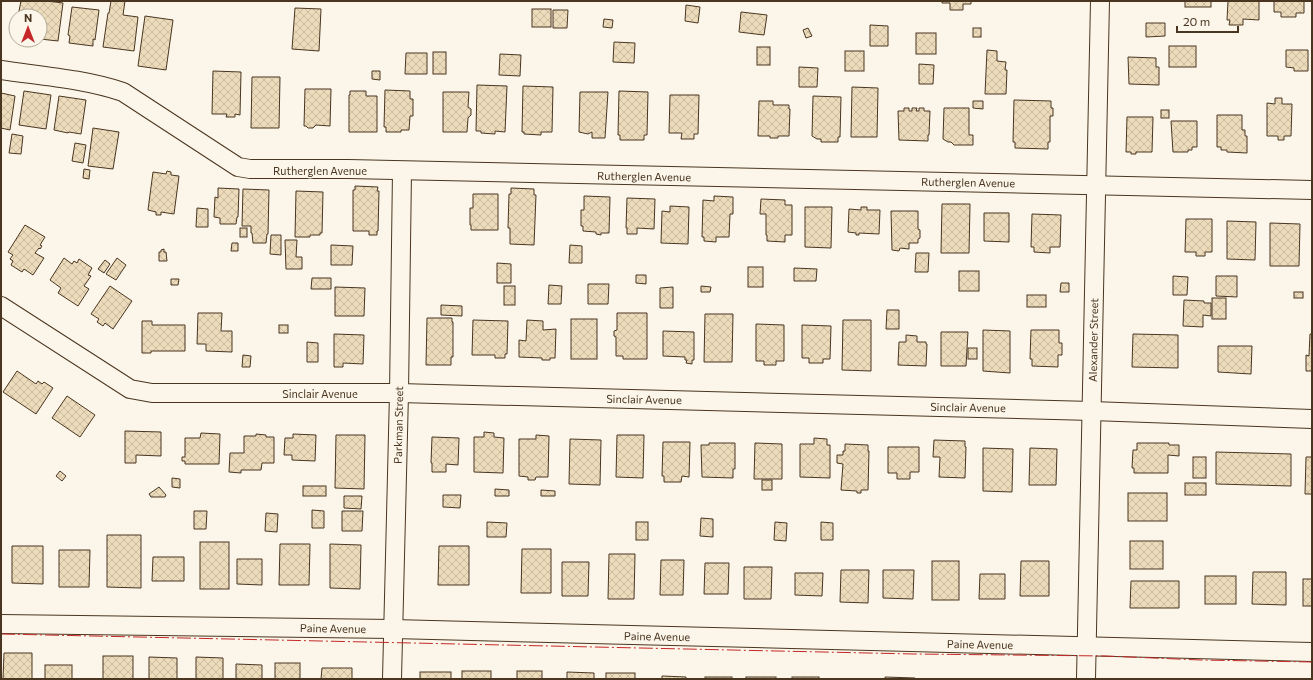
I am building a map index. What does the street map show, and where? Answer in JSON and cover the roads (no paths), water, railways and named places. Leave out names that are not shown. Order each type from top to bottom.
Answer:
[{"type":"street","name":"Alexander Street","points":[[1086,679],[1100,1]]},
{"type":"street","name":"Rutherglen Avenue","points":[[1,70],[80,81],[123,92],[238,167],[250,170],[402,171],[1312,190]]},
{"type":"street","name":"Parkman Street","points":[[392,679],[399,393],[402,171]]},
{"type":"street","name":"Sinclair Avenue","points":[[1,306],[130,389],[152,393],[399,393],[1092,411],[1312,419]]},
{"type":"street","name":"Paine Avenue","points":[[1,624],[393,629],[1312,652]]}]
